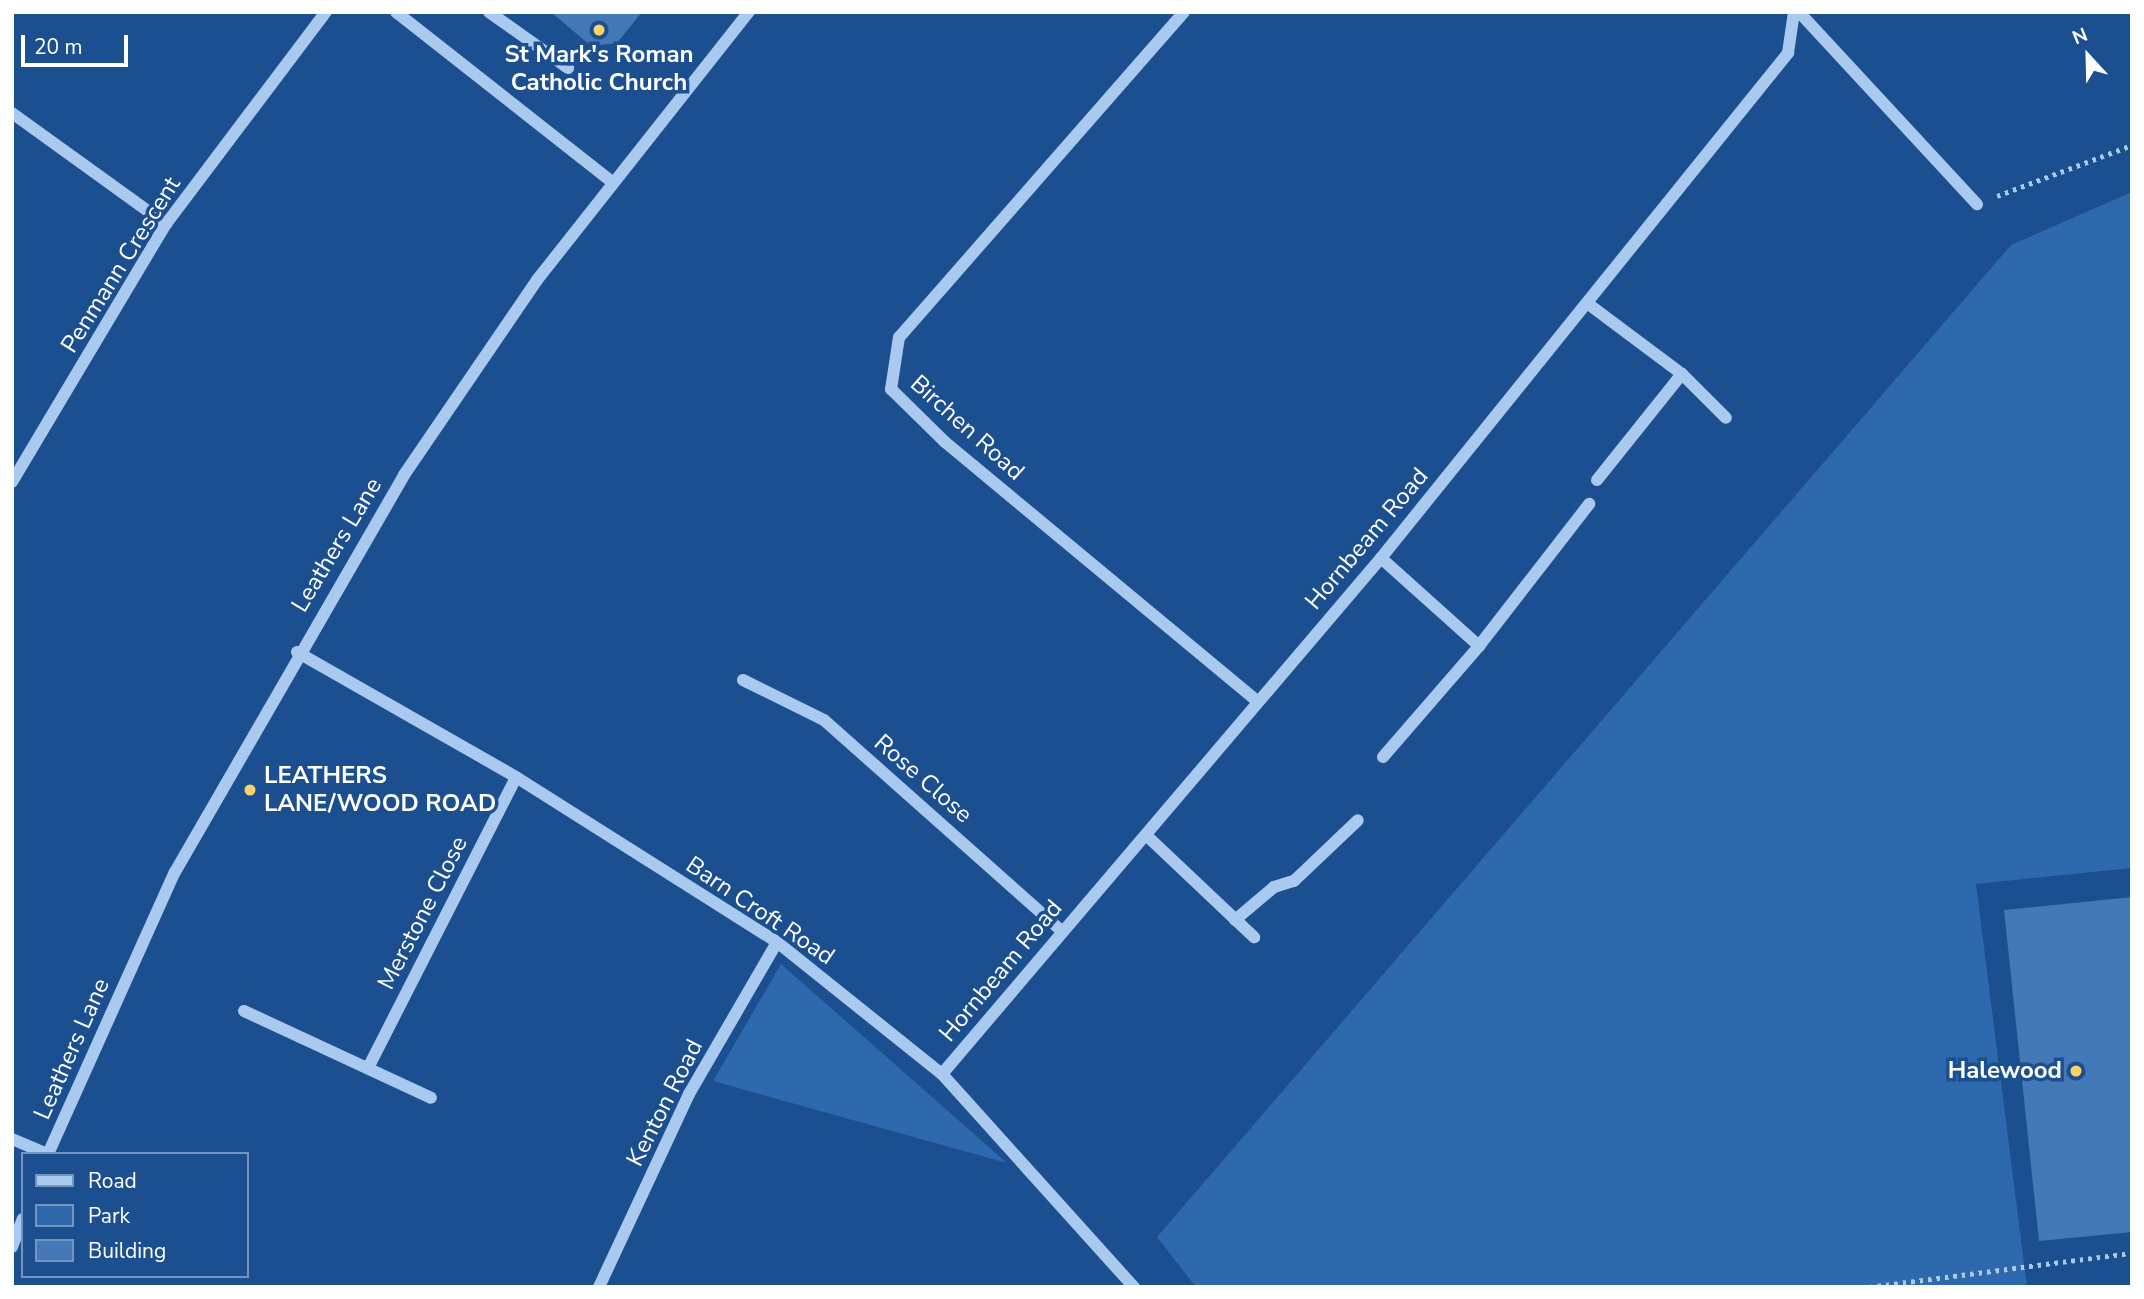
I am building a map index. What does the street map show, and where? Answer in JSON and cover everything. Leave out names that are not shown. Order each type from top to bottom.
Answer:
[{"type":"street","name":"Penmann Crescent","points":[[12,482],[166,224],[326,12]]},
{"type":"street","points":[[396,12],[611,181]]},
{"type":"street","name":"Leathers Lane","points":[[49,1152],[175,872],[297,652],[472,370],[611,181],[749,12]]},
{"type":"street","name":"Birchen Road","points":[[1184,12],[899,337],[891,389],[945,442],[1257,701]]},
{"type":"street","points":[[1796,12],[1977,204]]},
{"type":"street","name":"Hornbeam Road","points":[[942,1074],[1381,558],[1587,303],[1788,53],[1796,12]]},
{"type":"street","points":[[495,15],[568,68]]},
{"type":"street","points":[[12,113],[166,224]]},
{"type":"street","points":[[1587,303],[1682,374],[1726,418]]},
{"type":"street","points":[[1597,480],[1682,374]]},
{"type":"street","points":[[1383,757],[1479,646],[1589,504]]},
{"type":"street","points":[[1381,558],[1479,646]]},
{"type":"street","name":"Barn Croft Road","points":[[297,652],[516,777],[777,942],[942,1074],[1134,1287]]},
{"type":"street","name":"Rose Close","points":[[743,680],[824,720],[1062,930]]},
{"type":"street","name":"Merstone Close","points":[[368,1068],[516,777]]},
{"type":"street","points":[[1236,920],[1274,887],[1294,881],[1358,820]]},
{"type":"street","points":[[1146,835],[1254,937]]},
{"type":"street","name":"Kenton Road","points":[[599,1287],[689,1094],[777,942]]},
{"type":"street","points":[[244,1011],[431,1098]]},
{"type":"street","points":[[12,1139],[43,1152]]},
{"type":"street","points":[[12,1247],[21,1224]]},
{"type":"path","points":[[1977,204],[2132,145]]},
{"type":"path","points":[[1869,1287],[2132,1253]]},
{"type":"green space","points":[[2132,192],[2132,868],[1976,884],[2027,1287],[1196,1287],[1157,1237],[2011,245]]},
{"type":"green space","points":[[781,964],[1007,1163],[713,1081]]},
{"type":"building","name":"St Mark's Roman Catholic Church","points":[[551,12],[642,12],[617,43],[591,46]]},
{"type":"building","name":"Halewood","points":[[2132,897],[2132,1232],[2039,1241],[2004,910]]},
{"type":"place","name":"St Mark's Roman Catholic Church","points":[[599,30]]},
{"type":"place","name":"LEATHERS LANE/WOOD ROAD","points":[[250,790]]},
{"type":"place","name":"Halewood","points":[[2076,1071]]}]
